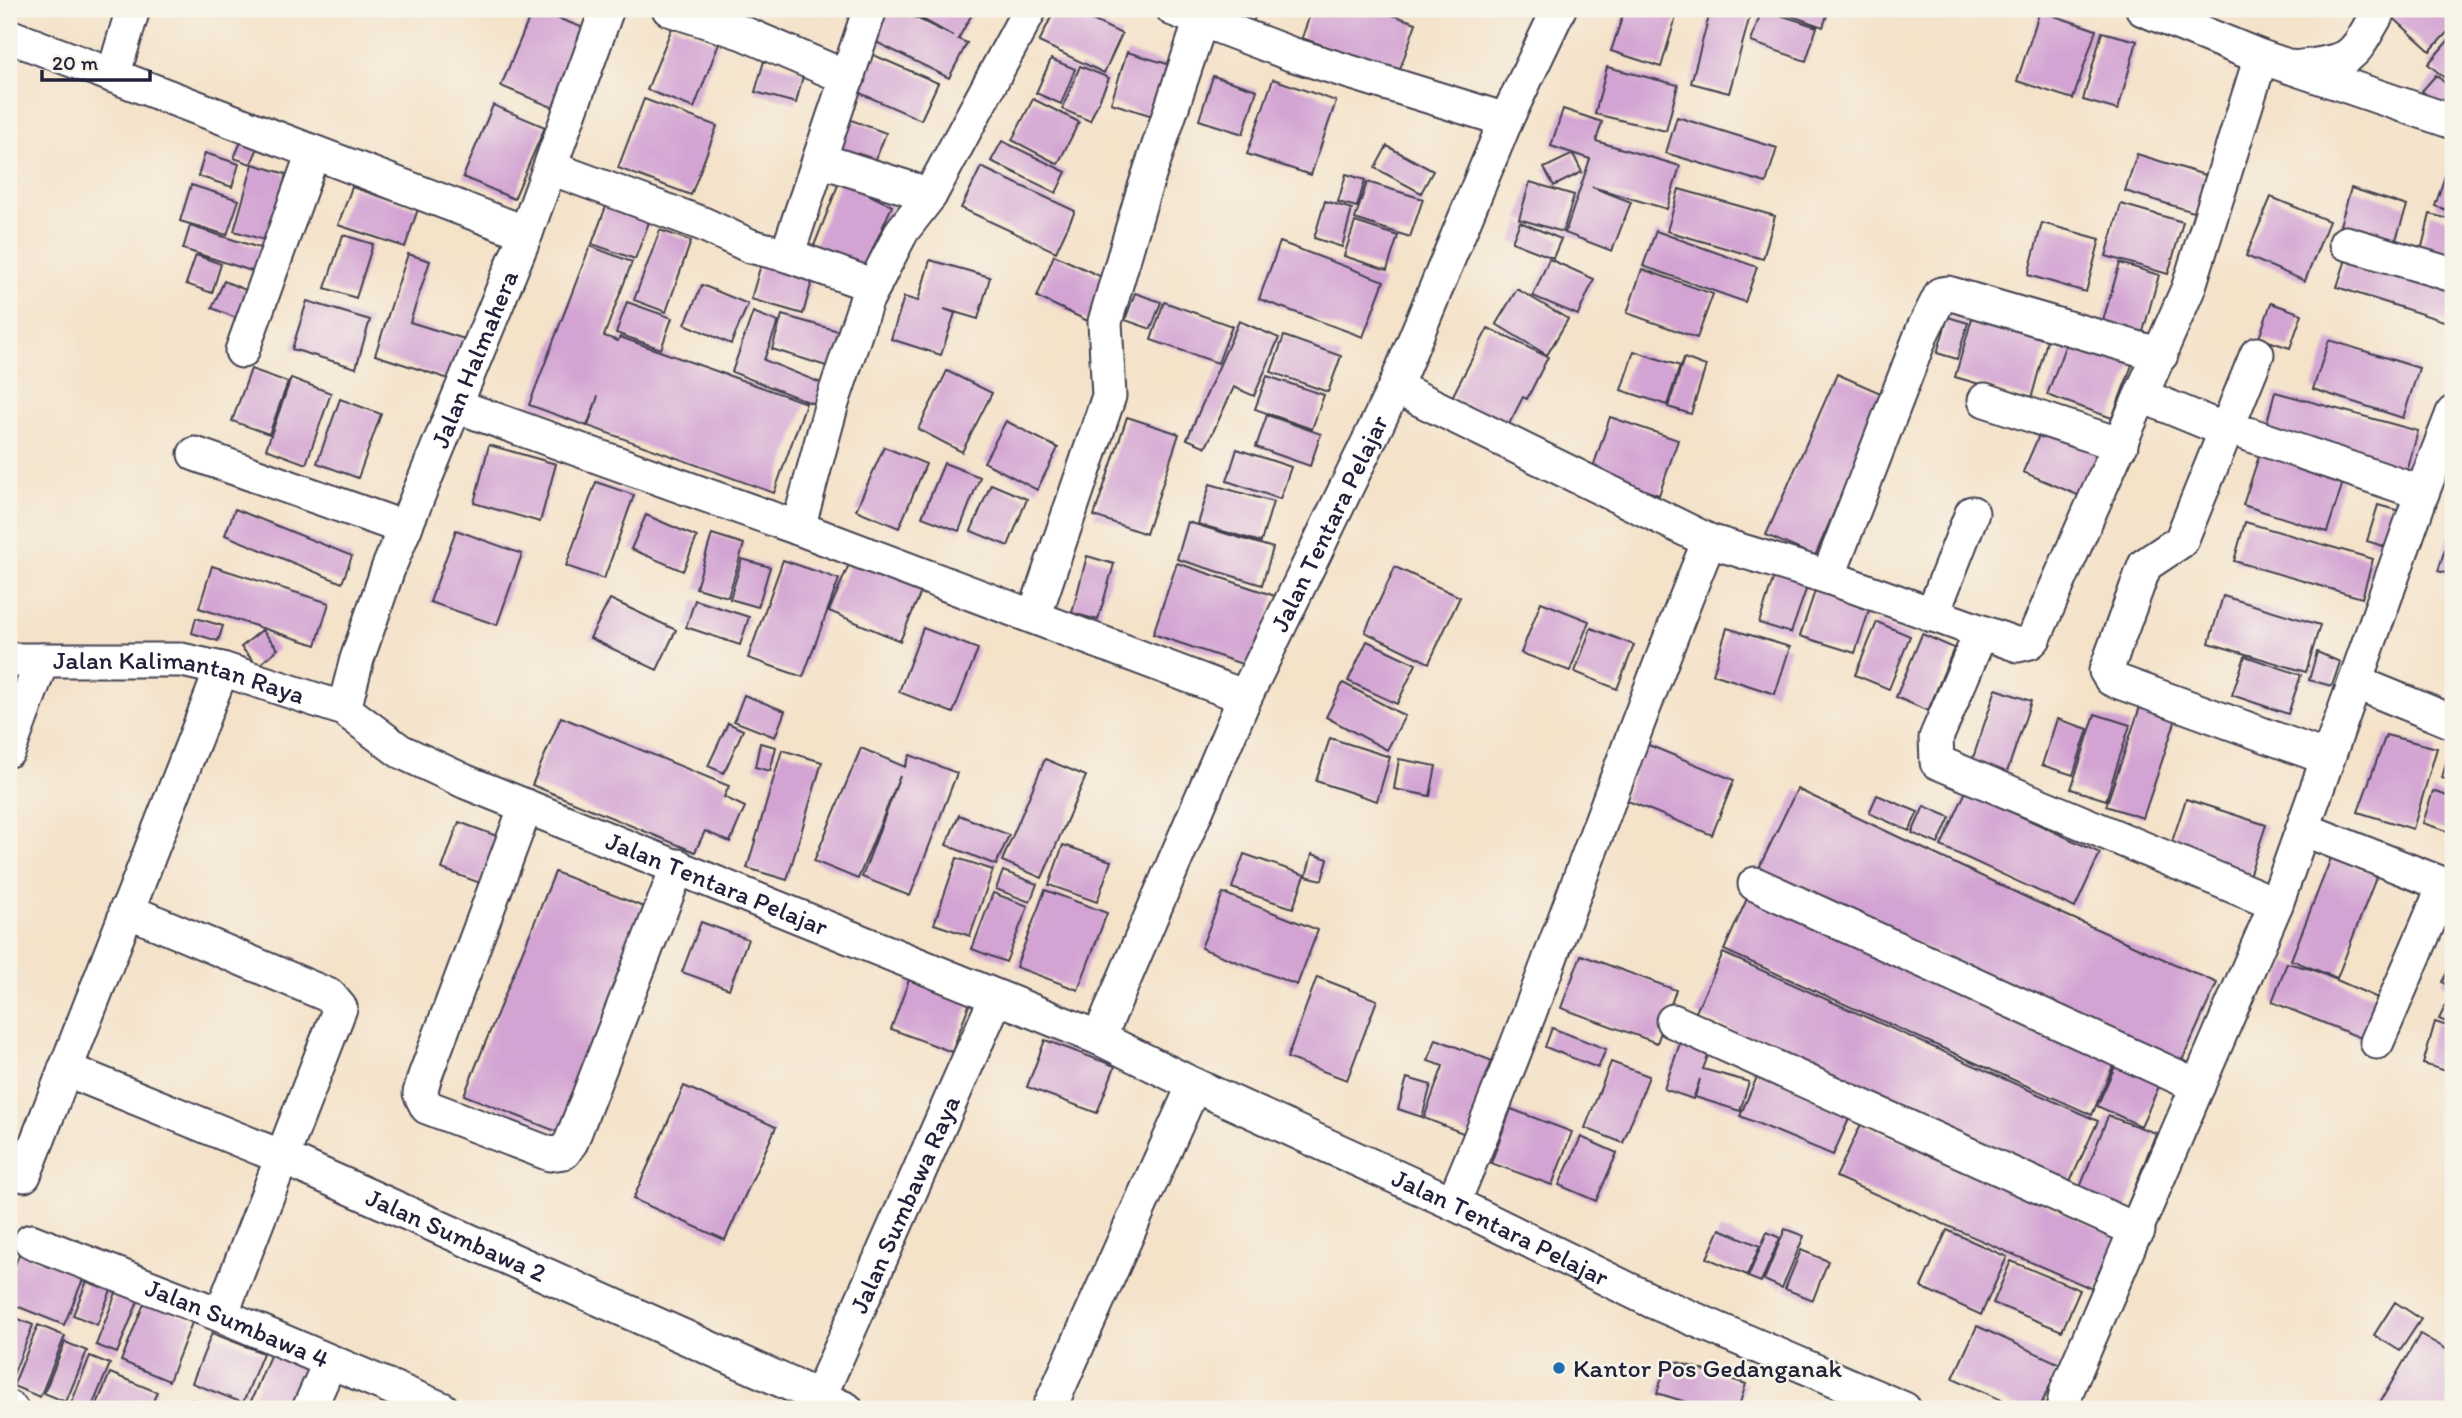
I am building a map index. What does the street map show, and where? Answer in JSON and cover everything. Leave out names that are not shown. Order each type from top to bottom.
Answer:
[{"type":"street","points":[[113,76],[133,9]]},
{"type":"street","name":"Jalan Halmahera","points":[[344,709],[357,659],[405,528],[526,233],[607,9]]},
{"type":"street","points":[[669,9],[743,33],[848,78]]},
{"type":"street","points":[[788,255],[870,9]]},
{"type":"street","points":[[798,528],[832,403],[866,301],[902,230],[930,195],[1030,9]]},
{"type":"street","name":"Jalan Tentara Pelajar","points":[[1099,1038],[1245,697],[1395,387],[1506,120],[1559,9]]},
{"type":"street","points":[[2143,9],[2260,57],[2453,122]]},
{"type":"street","points":[[2295,68],[2336,63],[2352,55],[2380,9]]},
{"type":"street","points":[[1034,617],[1109,396],[1105,322],[1142,196],[1187,15],[1291,54],[1506,120]]},
{"type":"street","points":[[9,36],[526,233]]},
{"type":"street","points":[[1395,387],[1709,541],[1828,577],[2018,645],[2032,640],[2161,355],[2188,289],[2260,57]]},
{"type":"street","points":[[242,351],[313,153]]},
{"type":"street","points":[[820,160],[930,195]]},
{"type":"street","points":[[551,167],[704,224],[750,246],[788,255],[874,286]]},
{"type":"street","points":[[2346,243],[2453,275]]},
{"type":"street","points":[[1828,577],[1923,330],[1941,294],[1948,293],[2161,355]]},
{"type":"street","points":[[2257,354],[2237,432],[2181,541],[2145,565],[2106,671],[2111,679],[2327,758]]},
{"type":"street","points":[[1985,400],[2121,445]]},
{"type":"street","points":[[2157,402],[2237,432],[2422,493]]},
{"type":"street","points":[[457,406],[798,528],[1245,697]]},
{"type":"street","points":[[2063,1409],[2067,1390],[2138,1231],[2276,904],[2453,413]]},
{"type":"street","points":[[195,454],[405,528]]},
{"type":"street","points":[[1932,615],[1972,513]]},
{"type":"street","points":[[1452,1203],[1535,1001],[1636,724],[1709,541]]},
{"type":"street","points":[[1981,632],[1936,738],[1937,761],[2276,904]]},
{"type":"street","name":"Jalan Kalimantan Raya","points":[[9,660],[182,660],[222,669],[344,709]]},
{"type":"street","points":[[9,750],[42,660]]},
{"type":"street","points":[[24,1175],[222,669]]},
{"type":"street","points":[[2355,682],[2453,722]]},
{"type":"street","name":"Jalan Tentara Pelajar","points":[[344,709],[400,751],[526,806],[1099,1038],[1194,1085],[1452,1203],[1652,1301],[1904,1409]]},
{"type":"street","points":[[526,806],[422,1084],[420,1099],[427,1107],[550,1154],[564,1152],[571,1142],[678,866]]},
{"type":"street","points":[[2303,829],[2449,886],[2377,1042]]},
{"type":"street","points":[[1755,884],[2198,1086]]},
{"type":"street","points":[[126,910],[330,996],[339,1004],[339,1016],[221,1315]]},
{"type":"street","name":"Jalan Sumbawa Raya","points":[[827,1405],[996,998]]},
{"type":"street","points":[[1673,1021],[2138,1231]]},
{"type":"street","name":"Jalan Sumbawa 2","points":[[65,1069],[284,1158],[827,1405]]},
{"type":"street","points":[[1049,1409],[1194,1085]]},
{"type":"street","name":"Jalan Sumbawa 4","points":[[32,1241],[221,1315],[442,1409]]},
{"type":"street","points":[[309,1409],[330,1362]]},
{"type":"building","points":[[533,9],[592,31],[559,110],[501,86]]},
{"type":"building","points":[[881,9],[898,9],[953,36],[905,9],[975,9],[958,39],[967,43],[949,78],[866,37]]},
{"type":"building","points":[[1055,9],[1069,9],[1122,34],[1104,73],[1039,42]]},
{"type":"building","points":[[1218,9],[1258,9],[1253,22]]},
{"type":"building","points":[[1312,9],[1374,9],[1416,23],[1399,72],[1302,38]]},
{"type":"building","points":[[1625,9],[1649,9],[1676,17],[1661,67],[1611,51]]},
{"type":"building","points":[[1711,9],[1751,12],[1729,93],[1691,83]]},
{"type":"building","points":[[1762,9],[1817,27],[1806,61],[1751,42]]},
{"type":"building","points":[[1791,9],[1829,9],[1823,27],[1789,15]]},
{"type":"building","points":[[2390,9],[2453,9],[2453,26],[2430,51],[2387,12]]},
{"type":"building","points":[[2040,11],[2096,30],[2073,99],[2017,81]]},
{"type":"building","points":[[673,25],[719,43],[694,108],[647,90]]},
{"type":"building","points":[[2102,32],[2137,41],[2118,110],[2083,100]]},
{"type":"building","points":[[2453,35],[2453,85],[2428,64]]},
{"type":"building","points":[[1127,52],[1171,65],[1156,117],[1111,103]]},
{"type":"building","points":[[869,53],[938,83],[921,120],[853,90]]},
{"type":"building","points":[[1051,59],[1075,69],[1061,104],[1036,93]]},
{"type":"building","points":[[764,61],[804,72],[796,103],[755,92]]},
{"type":"building","points":[[1080,66],[1109,78],[1090,121],[1062,109]]},
{"type":"building","points":[[1607,67],[1678,85],[1666,131],[1595,114]]},
{"type":"building","points":[[2436,75],[2453,90],[2452,116],[2422,91]]},
{"type":"building","points":[[1213,76],[1257,90],[1243,134],[1199,120]]},
{"type":"building","points":[[1273,79],[1336,101],[1311,175],[1247,154]]},
{"type":"building","points":[[644,99],[717,126],[691,195],[618,168]]},
{"type":"building","points":[[1033,99],[1079,122],[1058,164],[1012,140]]},
{"type":"building","points":[[493,105],[545,127],[514,199],[463,177]]},
{"type":"building","points":[[1563,109],[1602,122],[1596,141],[1680,166],[1667,209],[1592,187],[1631,202],[1612,251],[1565,233],[1590,159],[1551,146]]},
{"type":"building","points":[[838,115],[886,133],[871,172],[824,154]]},
{"type":"building","points":[[1677,117],[1777,148],[1766,183],[1666,153]]},
{"type":"building","points":[[246,130],[263,136],[251,164],[234,158]]},
{"type":"building","points":[[1002,141],[1066,172],[1056,193],[991,161]]},
{"type":"building","points":[[1387,146],[1433,171],[1421,193],[1375,168]]},
{"type":"building","points":[[2453,152],[2453,212],[2435,206]]},
{"type":"building","points":[[205,153],[239,164],[232,187],[198,176]]},
{"type":"building","points":[[1573,154],[1582,172],[1554,186],[1544,168]]},
{"type":"building","points":[[2137,154],[2221,180],[2210,217],[2125,191]]},
{"type":"building","points":[[253,164],[286,174],[268,241],[234,231]]},
{"type":"building","points":[[981,167],[1075,211],[1056,252],[961,208]]},
{"type":"building","points":[[1346,174],[1365,180],[1357,207],[1338,202]]},
{"type":"building","points":[[840,180],[892,206],[863,271],[812,251]]},
{"type":"building","points":[[1367,182],[1423,199],[1410,237],[1355,219]]},
{"type":"building","points":[[1530,182],[1574,195],[1563,232],[1519,219]]},
{"type":"building","points":[[191,185],[239,200],[227,235],[180,221]]},
{"type":"building","points":[[352,187],[418,209],[405,247],[338,225]]},
{"type":"building","points":[[2351,188],[2407,206],[2395,242],[2340,225]]},
{"type":"building","points":[[1679,189],[1775,216],[1763,259],[1667,231]]},
{"type":"building","points":[[2271,197],[2329,221],[2305,281],[2246,256]]},
{"type":"building","points":[[608,201],[651,217],[635,259],[592,244]]},
{"type":"building","points":[[1325,201],[1352,209],[1342,247],[1314,238]]},
{"type":"building","points":[[2121,204],[2183,222],[2168,274],[2106,256]]},
{"type":"building","points":[[2430,214],[2453,220],[2453,259],[2421,251]]},
{"type":"building","points":[[1355,222],[1398,236],[1387,270],[1344,256]]},
{"type":"building","points":[[1520,222],[1561,239],[1553,258],[1512,242]]},
{"type":"building","points":[[2042,223],[2100,239],[2086,292],[2028,275]]},
{"type":"building","points":[[190,226],[266,250],[258,273],[183,249]]},
{"type":"building","points":[[660,230],[691,241],[666,312],[634,300]]},
{"type":"building","points":[[1656,231],[1757,267],[1745,302],[1643,266]]},
{"type":"building","points":[[343,235],[373,244],[356,298],[325,288]]},
{"type":"building","points":[[1280,242],[1384,281],[1363,337],[1259,299]]},
{"type":"building","points":[[590,246],[632,262],[604,336],[618,341],[620,337],[806,403],[774,493],[588,426],[598,396],[587,426],[529,405]]},
{"type":"building","points":[[2348,253],[2453,286],[2453,324],[2337,287]]},
{"type":"building","points":[[408,254],[430,261],[410,322],[471,341],[458,382],[375,355]]},
{"type":"building","points":[[764,254],[815,270],[803,314],[751,299]]},
{"type":"building","points":[[196,255],[221,264],[212,293],[186,284]]},
{"type":"building","points":[[1054,255],[1102,277],[1090,322],[1037,297]]},
{"type":"building","points":[[1549,259],[1594,279],[1578,315],[1533,296]]},
{"type":"building","points":[[930,260],[990,277],[978,319],[944,309],[955,313],[941,355],[891,339],[904,297],[918,301]]},
{"type":"building","points":[[2120,263],[2159,275],[2141,339],[2101,327]]},
{"type":"building","points":[[1642,269],[1713,294],[1697,338],[1627,313]]},
{"type":"building","points":[[224,281],[253,293],[241,320],[212,308]]},
{"type":"building","points":[[702,285],[748,304],[731,344],[685,324]]},
{"type":"building","points":[[1517,289],[1568,319],[1547,355],[1496,324]]},
{"type":"building","points":[[1135,293],[1161,302],[1151,329],[1125,320]]},
{"type":"building","points":[[307,301],[370,320],[356,368],[292,349]]},
{"type":"building","points":[[627,302],[672,318],[661,349],[616,333]]},
{"type":"building","points":[[1164,302],[1232,326],[1218,363],[1151,340]]},
{"type":"building","points":[[2271,303],[2302,314],[2290,348],[2259,338]]},
{"type":"building","points":[[1975,308],[2050,330],[2031,399],[1955,377]]},
{"type":"building","points":[[753,312],[778,322],[764,360],[826,385],[819,406],[732,372]]},
{"type":"building","points":[[782,315],[849,334],[839,370],[772,349]]},
{"type":"building","points":[[1948,317],[1968,323],[1957,359],[1937,353]]},
{"type":"building","points":[[1239,321],[1279,338],[1254,396],[1234,387],[1206,447],[1187,439]]},
{"type":"building","points":[[1488,328],[1548,357],[1527,399],[1523,397],[1508,426],[1452,397]]},
{"type":"building","points":[[2070,333],[2135,357],[2112,418],[2047,395]]},
{"type":"building","points":[[1284,336],[1341,356],[1328,392],[1271,372]]},
{"type":"building","points":[[2329,340],[2419,368],[2403,418],[2313,389]]},
{"type":"building","points":[[1634,351],[1680,366],[1667,405],[1621,390]]},
{"type":"building","points":[[1684,358],[1706,366],[1691,414],[1668,407]]},
{"type":"building","points":[[251,369],[288,382],[269,434],[232,421]]},
{"type":"building","points":[[947,371],[992,393],[962,452],[918,429]]},
{"type":"building","points":[[1837,374],[1885,395],[1815,556],[1766,535]]},
{"type":"building","points":[[1267,376],[1324,395],[1312,429],[1255,409]]},
{"type":"building","points":[[291,378],[331,393],[306,464],[266,449]]},
{"type":"building","points":[[2275,392],[2418,431],[2407,472],[2264,433]]},
{"type":"building","points":[[340,399],[381,414],[358,478],[317,463]]},
{"type":"building","points":[[1267,415],[1321,434],[1310,466],[1256,447]]},
{"type":"building","points":[[1127,417],[1179,434],[1146,534],[1094,516]]},
{"type":"building","points":[[1610,417],[1678,440],[1659,495],[1591,473]]},
{"type":"building","points":[[1006,421],[1058,448],[1037,490],[984,462]]},
{"type":"building","points":[[2043,426],[2100,450],[2080,496],[2023,472]]},
{"type":"building","points":[[489,445],[556,464],[540,522],[474,503]]},
{"type":"building","points":[[884,447],[926,464],[899,528],[856,510]]},
{"type":"building","points":[[1237,449],[1291,467],[1280,499],[1227,481]]},
{"type":"building","points":[[2261,450],[2345,476],[2327,532],[2243,505]]},
{"type":"building","points":[[944,463],[980,477],[959,531],[922,517]]},
{"type":"building","points":[[596,482],[634,495],[604,579],[566,566]]},
{"type":"building","points":[[991,484],[1027,499],[1008,546],[971,531]]},
{"type":"building","points":[[1210,484],[1273,502],[1261,542],[1198,524]]},
{"type":"building","points":[[2378,505],[2403,512],[2392,549],[2367,541]]},
{"type":"building","points":[[235,509],[352,556],[342,583],[225,535]]},
{"type":"building","points":[[646,515],[697,537],[683,571],[631,549]]},
{"type":"building","points":[[1188,522],[1273,548],[1262,585],[1177,559]]},
{"type":"building","points":[[2245,522],[2373,559],[2362,598],[2234,561]]},
{"type":"building","points":[[2453,524],[2453,575],[2438,571]]},
{"type":"building","points":[[456,530],[522,554],[497,625],[430,602]]},
{"type":"building","points":[[712,534],[744,544],[728,597],[696,588]]},
{"type":"building","points":[[853,555],[924,585],[900,641],[829,611]]},
{"type":"building","points":[[1087,556],[1114,564],[1098,620],[1072,613]]},
{"type":"building","points":[[742,559],[770,567],[758,607],[730,599]]},
{"type":"building","points":[[783,560],[839,579],[803,677],[748,658]]},
{"type":"building","points":[[1177,563],[1275,596],[1251,667],[1153,634]]},
{"type":"building","points":[[212,566],[329,603],[316,645],[199,608]]},
{"type":"building","points":[[1395,567],[1460,597],[1429,663],[1365,632]]},
{"type":"building","points":[[1777,567],[1810,578],[1791,633],[1759,623]]},
{"type":"building","points":[[1818,582],[1873,599],[1855,653],[1800,636]]},
{"type":"building","points":[[2223,596],[2320,625],[2306,672],[2209,643]]},
{"type":"building","points":[[610,599],[676,630],[657,670],[590,638]]},
{"type":"building","points":[[695,600],[749,617],[740,645],[686,627]]},
{"type":"building","points":[[1541,602],[1589,621],[1570,671],[1521,653]]},
{"type":"building","points":[[196,618],[223,626],[218,641],[192,633]]},
{"type":"building","points":[[1877,622],[1910,636],[1889,689],[1855,675]]},
{"type":"building","points":[[923,628],[978,649],[953,713],[899,692]]},
{"type":"building","points":[[1591,628],[1634,645],[1617,689],[1575,672]]},
{"type":"building","points":[[1727,628],[1790,647],[1775,694],[1713,674]]},
{"type":"building","points":[[262,630],[278,649],[258,666],[241,647]]},
{"type":"building","points":[[1922,634],[1954,648],[1928,711],[1896,697]]},
{"type":"building","points":[[1367,641],[1416,664],[1397,704],[1348,681]]},
{"type":"building","points":[[2317,652],[2340,662],[2332,686],[2309,680]]},
{"type":"building","points":[[2245,656],[2301,675],[2288,714],[2232,695]]},
{"type":"building","points":[[1343,683],[1405,716],[1387,750],[1326,717]]},
{"type":"building","points":[[1996,689],[2031,701],[2004,781],[1969,770]]},
{"type":"building","points":[[744,695],[785,711],[775,737],[734,721]]},
{"type":"building","points":[[2141,704],[2177,716],[2143,818],[2106,806]]},
{"type":"building","points":[[2095,714],[2130,725],[2106,800],[2071,789]]},
{"type":"building","points":[[561,717],[729,786],[724,797],[745,807],[730,842],[705,831],[695,852],[532,785]]},
{"type":"building","points":[[2057,719],[2088,729],[2073,775],[2042,765]]},
{"type":"building","points":[[728,723],[743,730],[724,773],[708,766]]},
{"type":"building","points":[[2386,735],[2437,748],[2413,829],[2358,812]]},
{"type":"building","points":[[1330,738],[1390,757],[1377,801],[1316,781]]},
{"type":"building","points":[[760,743],[776,747],[770,771],[755,767]]},
{"type":"building","points":[[1646,744],[1734,780],[1712,835],[1623,799]]},
{"type":"building","points":[[861,748],[905,767],[910,755],[957,773],[910,896],[862,877],[900,776],[858,879],[814,861]]},
{"type":"building","points":[[782,750],[822,762],[787,880],[747,868]]},
{"type":"building","points":[[2448,756],[2453,757],[2453,781],[2442,778]]},
{"type":"building","points":[[1045,759],[1086,776],[1042,878],[1002,861]]},
{"type":"building","points":[[1399,759],[1436,766],[1430,796],[1394,789]]},
{"type":"building","points":[[1797,789],[2032,900],[2217,983],[2180,1065],[1758,870]]},
{"type":"building","points":[[1966,791],[2100,853],[2075,908],[1941,846]]},
{"type":"building","points":[[2433,791],[2453,798],[2453,833],[2423,823]]},
{"type":"building","points":[[1877,795],[1918,812],[1909,831],[1869,813]]},
{"type":"building","points":[[2186,799],[2266,825],[2248,879],[2168,854]]},
{"type":"building","points":[[1924,806],[1950,817],[1938,844],[1912,833]]},
{"type":"building","points":[[959,815],[1009,835],[996,865],[946,845]]},
{"type":"building","points":[[459,822],[497,836],[480,883],[442,869]]},
{"type":"building","points":[[1063,845],[1111,861],[1097,902],[1049,885]]},
{"type":"building","points":[[1244,854],[1305,875],[1293,908],[1232,888]]},
{"type":"building","points":[[1312,854],[1328,859],[1322,880],[1306,876]]},
{"type":"building","points":[[957,858],[993,870],[970,936],[934,924]]},
{"type":"building","points":[[2331,858],[2377,875],[2337,978],[2291,960]]},
{"type":"building","points":[[1003,871],[1037,884],[1030,902],[996,889]]},
{"type":"building","points":[[555,872],[654,911],[563,1134],[464,1095]]},
{"type":"building","points":[[1045,890],[1107,913],[1078,990],[1016,967]]},
{"type":"building","points":[[993,893],[1028,906],[1006,962],[972,949]]},
{"type":"building","points":[[1223,893],[1318,930],[1297,985],[1201,948]]},
{"type":"building","points":[[1749,894],[2116,1059],[2092,1115],[1724,950]]},
{"type":"building","points":[[701,922],[748,939],[729,989],[682,972]]},
{"type":"building","points":[[1723,953],[2098,1121],[2070,1182],[1695,1014]]},
{"type":"building","points":[[1581,955],[1676,990],[1657,1043],[1561,1008]]},
{"type":"building","points":[[2287,963],[2314,970],[2387,1002],[2371,1042],[2272,1002]]},
{"type":"building","points":[[2450,967],[2453,969],[2453,989],[2442,982]]},
{"type":"building","points":[[1317,977],[1377,1000],[1347,1080],[1287,1058]]},
{"type":"building","points":[[909,980],[970,1002],[952,1052],[891,1029]]},
{"type":"building","points":[[2453,990],[2453,1025],[2439,1019]]},
{"type":"building","points":[[2435,1022],[2453,1028],[2453,1073],[2423,1064]]},
{"type":"building","points":[[1552,1028],[1606,1049],[1598,1068],[1545,1047]]},
{"type":"building","points":[[1683,1035],[1712,1045],[1703,1069],[1749,1082],[1740,1111],[1695,1097],[1700,1079],[1693,1099],[1664,1089]]},
{"type":"building","points":[[1436,1039],[1500,1064],[1473,1137],[1424,1118],[1443,1066],[1428,1061]]},
{"type":"building","points":[[1045,1040],[1115,1066],[1097,1113],[1027,1087]]},
{"type":"building","points":[[1611,1062],[1649,1076],[1623,1143],[1585,1128]]},
{"type":"building","points":[[2117,1062],[2161,1082],[2141,1126],[2097,1106]]},
{"type":"building","points":[[1760,1070],[1853,1110],[1833,1155],[1740,1116]]},
{"type":"building","points":[[1407,1078],[1431,1085],[1422,1117],[1398,1109]]},
{"type":"building","points":[[684,1086],[776,1127],[725,1240],[633,1199]]},
{"type":"building","points":[[1511,1109],[1572,1132],[1552,1185],[1491,1163]]},
{"type":"building","points":[[2108,1116],[2156,1133],[2124,1215],[2076,1198]]},
{"type":"building","points":[[1861,1124],[2117,1236],[2097,1291],[1836,1177]]},
{"type":"building","points":[[1581,1137],[1617,1153],[1596,1201],[1559,1185]]},
{"type":"building","points":[[1720,1229],[1760,1246],[1747,1275],[1707,1258]]},
{"type":"building","points":[[1785,1229],[1804,1236],[1782,1288],[1764,1280]]},
{"type":"building","points":[[1947,1230],[2007,1257],[1981,1315],[1921,1287]]},
{"type":"building","points":[[1767,1232],[1780,1238],[1761,1282],[1748,1277]]},
{"type":"building","points":[[1801,1250],[1828,1261],[1813,1300],[1785,1289]]},
{"type":"building","points":[[20,1252],[84,1277],[64,1325],[9,1303],[9,1281]]},
{"type":"building","points":[[2011,1261],[2080,1290],[2062,1331],[1993,1303]]},
{"type":"building","points":[[89,1276],[113,1285],[97,1325],[73,1315]]},
{"type":"building","points":[[119,1285],[141,1294],[117,1353],[96,1345]]},
{"type":"building","points":[[145,1301],[193,1320],[169,1381],[121,1361]]},
{"type":"building","points":[[2395,1302],[2421,1319],[2400,1351],[2374,1335]]},
{"type":"building","points":[[9,1315],[33,1325],[9,1385]]},
{"type":"building","points":[[38,1325],[65,1336],[40,1397],[13,1386]]},
{"type":"building","points":[[1977,1326],[2060,1364],[2039,1409],[2021,1409],[1953,1378]]},
{"type":"building","points":[[212,1333],[263,1353],[243,1403],[192,1383]]},
{"type":"building","points":[[2420,1334],[2453,1353],[2453,1391],[2447,1403],[2453,1409],[2376,1409]]},
{"type":"building","points":[[65,1342],[87,1351],[66,1402],[44,1393]]},
{"type":"building","points":[[271,1353],[314,1371],[298,1409],[257,1409],[249,1406]]},
{"type":"building","points":[[90,1356],[110,1364],[91,1409],[69,1409]]},
{"type":"building","points":[[1668,1359],[1746,1384],[1738,1409],[1709,1409],[1657,1393]]},
{"type":"building","points":[[110,1373],[157,1392],[150,1409],[95,1409]]},
{"type":"building","points":[[192,1400],[216,1409],[189,1409]]},
{"type":"place","name":"Kantor Pos Gedanganak","points":[[1559,1368]]}]
